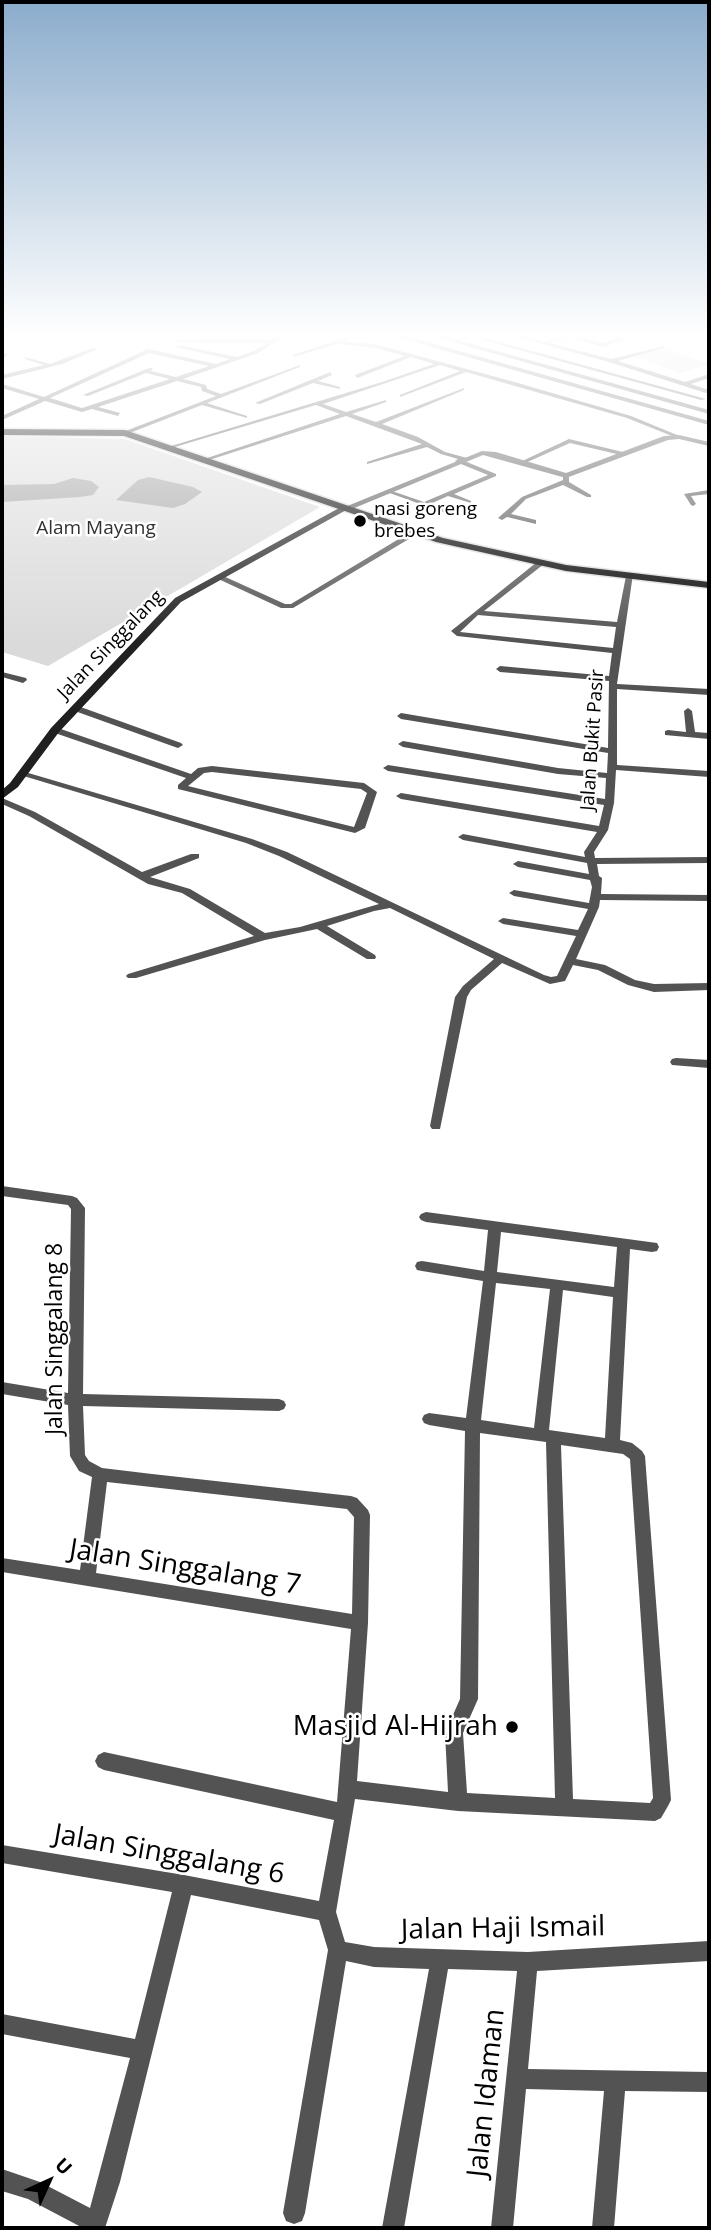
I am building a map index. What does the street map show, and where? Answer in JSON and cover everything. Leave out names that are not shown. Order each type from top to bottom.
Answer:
[{"type":"main road","points":[[135,436],[415,533],[540,564],[709,584]]},
{"type":"main road","name":"Jalan Singgalang","points":[[2,798],[55,730],[178,600],[344,509]]},
{"type":"street","points":[[170,447],[206,436]]},
{"type":"street","points":[[204,460],[277,436]]},
{"type":"street","points":[[407,436],[495,474],[424,504]]},
{"type":"street","points":[[533,522],[504,516],[529,494],[667,438],[679,437],[709,444]]},
{"type":"street","points":[[521,463],[569,441],[625,454]]},
{"type":"street","points":[[369,463],[428,444]]},
{"type":"street","points":[[344,509],[461,460],[487,453],[565,480],[589,496]]},
{"type":"street","points":[[387,491],[450,513]]},
{"type":"street","points":[[693,504],[687,494],[709,492]]},
{"type":"street","points":[[448,494],[469,502]]},
{"type":"street","points":[[218,577],[289,606],[415,533]]},
{"type":"street","points":[[540,564],[455,631],[457,634],[616,651]]},
{"type":"street","name":"Jalan Bukit Pasir","points":[[591,861],[589,852],[603,830],[609,803],[613,751],[613,682],[620,625],[630,576]]},
{"type":"street","points":[[477,613],[620,625]]},
{"type":"street","points":[[500,669],[709,692]]},
{"type":"street","points":[[2,675],[23,680]]},
{"type":"street","points":[[75,708],[178,745]]},
{"type":"street","points":[[688,711],[691,735]]},
{"type":"street","points":[[401,716],[613,751]]},
{"type":"street","points":[[55,730],[191,777]]},
{"type":"street","points":[[668,733],[709,736]]},
{"type":"street","points":[[403,744],[558,771],[709,774]]},
{"type":"street","points":[[388,768],[609,803]]},
{"type":"street","points":[[212,769],[364,786],[372,792],[360,828],[355,830],[183,789],[181,786],[191,777],[212,769]]},
{"type":"street","points":[[22,774],[249,841],[283,854],[550,981],[561,979],[595,902],[597,878],[591,861]]},
{"type":"street","points":[[401,796],[603,830]]},
{"type":"street","points":[[2,798],[152,882],[186,891],[264,937]]},
{"type":"street","points":[[463,837],[591,861],[709,860]]},
{"type":"street","points":[[142,876],[195,856]]},
{"type":"street","points":[[518,864],[597,878]]},
{"type":"street","points":[[514,893],[595,902],[709,898]]},
{"type":"street","points":[[132,976],[264,937],[391,905]]},
{"type":"street","points":[[503,921],[580,933]]},
{"type":"street","points":[[318,925],[371,957]]},
{"type":"street","points":[[436,1126],[461,997],[501,958]]},
{"type":"street","points":[[571,961],[601,967],[632,983],[654,988],[709,987]]},
{"type":"street","points":[[676,1062],[709,1064]]},
{"type":"street","name":"Jalan Singgalang 8","points":[[2,1191],[72,1201],[78,1208],[75,1400],[78,1456],[89,1471],[100,1474]]},
{"type":"street","points":[[426,1217],[652,1247]]},
{"type":"street","points":[[458,1802],[454,1733],[469,1699],[473,1424],[495,1226]]},
{"type":"street","points":[[612,1446],[624,1244]]},
{"type":"street","points":[[422,1266],[620,1293]]},
{"type":"street","points":[[557,1284],[547,1437],[564,1807]]},
{"type":"street","points":[[2,1388],[75,1400],[279,1405]]},
{"type":"street","points":[[347,1789],[458,1802],[655,1812],[662,1800],[637,1456],[627,1448],[429,1419]]},
{"type":"street","points":[[87,1580],[100,1474],[351,1503],[362,1516],[360,1623],[345,1813],[326,1912],[338,1950],[295,2213]]},
{"type":"street","name":"Jalan Singgalang 7","points":[[2,1565],[360,1623]]},
{"type":"street","points":[[104,1761],[345,1813]]},
{"type":"street","name":"Jalan Singgalang 6","points":[[2,1854],[184,1884],[326,1912]]},
{"type":"street","points":[[2,2180],[32,2190],[101,2225],[184,1884]]},
{"type":"street","name":"Jalan Haji Ismail","points":[[338,1950],[374,1957],[528,1962],[709,1951]]},
{"type":"street","points":[[394,2228],[440,1961]]},
{"type":"street","name":"Jalan Idaman","points":[[502,2228],[528,1962]]},
{"type":"street","points":[[2,2024],[142,2050]]},
{"type":"street","points":[[518,2079],[709,2082]]},
{"type":"street","points":[[603,2228],[615,2081]]},
{"type":"green space","name":"Alam Mayang","points":[[2,436],[125,439],[320,507],[48,666],[2,652]]},
{"type":"shaded area","points":[[149,477],[193,487],[202,492],[185,504],[173,508],[116,500],[138,480]]},
{"type":"shaded area","points":[[73,478],[91,481],[99,487],[93,495],[2,502],[2,485],[54,484]]},
{"type":"place","name":"nasi goreng brebes","points":[[360,521]]},
{"type":"place","name":"Masjid Al-Hijrah","points":[[512,1727]]}]
